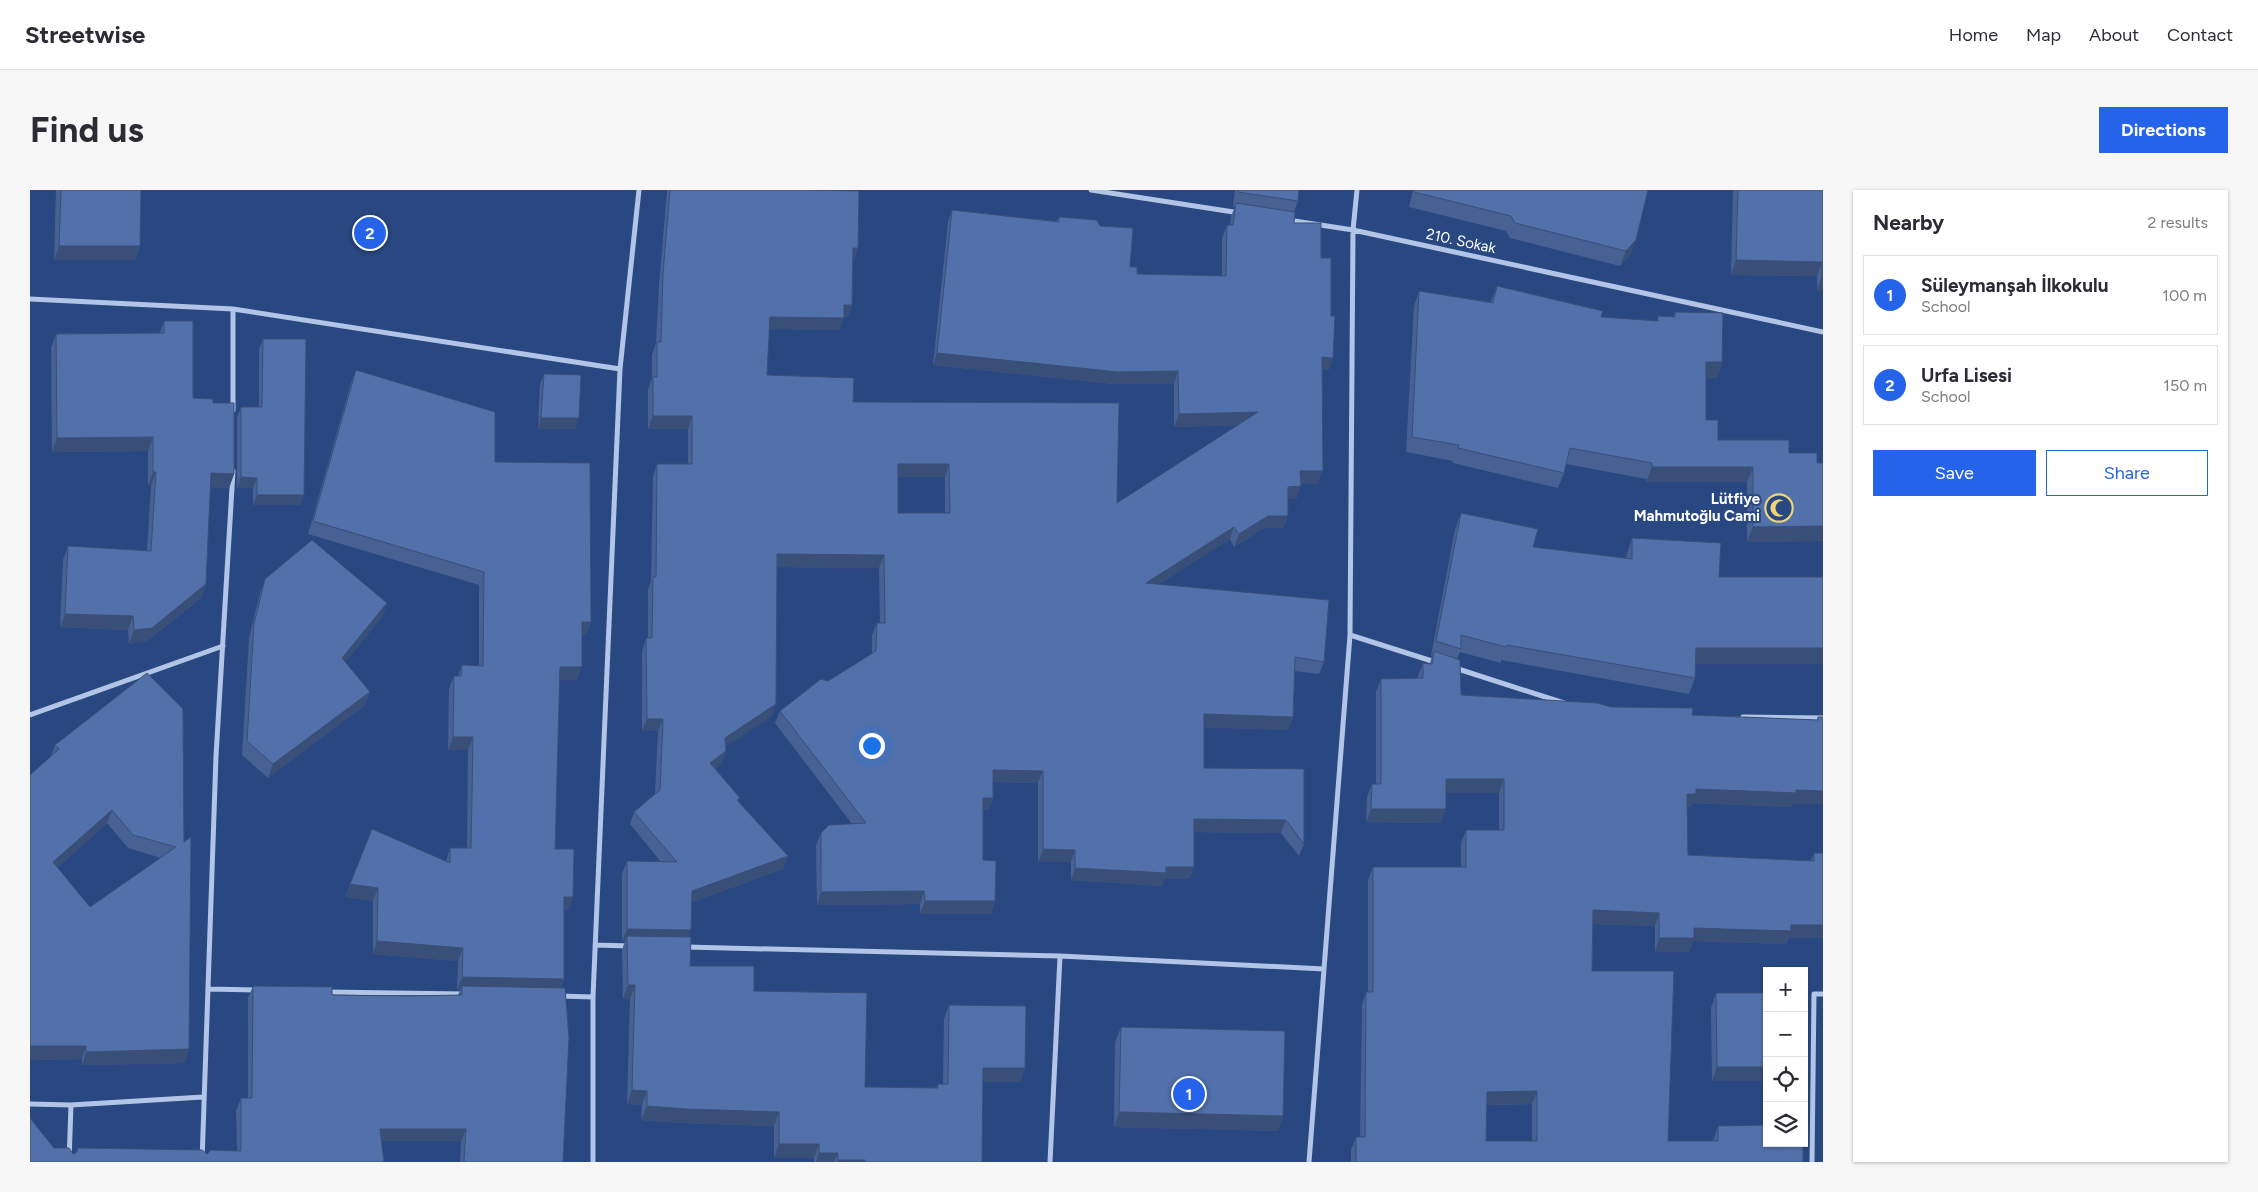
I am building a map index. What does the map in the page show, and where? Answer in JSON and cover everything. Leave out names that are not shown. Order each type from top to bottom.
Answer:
[{"type":"street","points":[[593,1162],[593,997],[620,369],[640,190]]},
{"type":"street","points":[[1091,190],[1246,214]]},
{"type":"street","points":[[1309,1162],[1350,636],[1353,230],[1357,190]]},
{"type":"street","name":"210. Sokak","points":[[1285,220],[1353,230],[1823,332]]},
{"type":"street","points":[[30,299],[233,309],[620,369]]},
{"type":"street","points":[[233,309],[233,418]]},
{"type":"street","points":[[202,1162],[216,756],[233,468]]},
{"type":"street","points":[[1350,636],[1568,704]]},
{"type":"street","points":[[30,715],[223,646]]},
{"type":"street","points":[[1734,717],[1823,718]]},
{"type":"street","points":[[595,945],[635,946]]},
{"type":"street","points":[[674,947],[1060,956],[1324,969]]},
{"type":"street","points":[[1050,1162],[1060,956]]},
{"type":"street","points":[[209,990],[258,990]]},
{"type":"street","points":[[317,992],[465,994]]},
{"type":"street","points":[[1812,1162],[1814,994],[1823,994]]},
{"type":"street","points":[[554,996],[593,997]]},
{"type":"street","points":[[30,1104],[71,1105],[203,1097]]},
{"type":"street","points":[[69,1162],[71,1105]]},
{"type":"building","points":[[61,190],[141,190],[140,246],[59,246]]},
{"type":"building","points":[[670,190],[859,191],[858,248],[853,248],[852,305],[844,305],[844,318],[770,317],[767,375],[854,378],[853,402],[1119,403],[1117,503],[1258,412],[1179,414],[1178,371],[1118,372],[937,353],[952,210],[1059,222],[1059,217],[1097,220],[1100,226],[1133,228],[1130,267],[1137,267],[1137,274],[1226,276],[1227,225],[1233,225],[1236,203],[1295,212],[1294,223],[1321,223],[1321,258],[1331,258],[1331,316],[1335,316],[1333,358],[1322,357],[1323,471],[1300,471],[1301,486],[1288,487],[1288,516],[1268,516],[1239,534],[1234,527],[1146,583],[1329,600],[1324,662],[1295,657],[1293,717],[1204,714],[1204,768],[1304,769],[1304,844],[1286,820],[1194,819],[1194,867],[1166,867],[1166,873],[1075,868],[1075,850],[1043,849],[1043,771],[993,770],[993,798],[983,798],[983,860],[996,861],[995,901],[925,901],[924,891],[821,892],[821,833],[829,825],[866,823],[780,711],[821,679],[828,681],[876,651],[877,623],[885,623],[884,555],[777,554],[776,704],[725,738],[726,751],[710,763],[740,798],[737,800],[788,856],[692,891],[691,930],[627,929],[627,861],[677,862],[634,812],[660,790],[663,719],[647,719],[646,638],[652,638],[653,577],[656,577],[657,464],[692,464],[692,416],[653,416],[653,377],[657,377],[657,342],[661,342],[663,274]],"holes":[[[898,464],[949,464],[950,513],[898,513]]]},
{"type":"building","points":[[1238,190],[1299,190],[1298,201],[1238,192]]},
{"type":"building","points":[[1415,190],[1648,190],[1636,240],[1626,251],[1515,223],[1511,216],[1414,192]]},
{"type":"building","points":[[1738,190],[1823,190],[1823,276],[1822,262],[1736,260]]},
{"type":"building","points":[[1497,286],[1603,311],[1601,317],[1658,321],[1658,316],[1675,317],[1675,312],[1723,313],[1722,362],[1706,362],[1706,420],[1718,420],[1718,440],[1789,440],[1789,453],[1817,453],[1817,463],[1823,463],[1823,526],[1753,527],[1753,467],[1652,467],[1652,463],[1570,448],[1564,473],[1458,448],[1459,445],[1412,437],[1419,291],[1493,303]]},
{"type":"building","points":[[164,321],[193,321],[193,398],[213,399],[213,403],[234,403],[234,474],[211,473],[206,584],[152,628],[134,630],[133,616],[65,614],[68,546],[151,551],[156,472],[153,472],[153,437],[57,438],[56,334],[164,333]]},
{"type":"building","points":[[263,339],[306,339],[304,495],[257,495],[257,478],[241,477],[241,407],[262,407]]},
{"type":"building","points":[[356,370],[495,412],[495,462],[590,463],[591,622],[582,622],[582,667],[560,667],[555,849],[574,849],[573,897],[564,897],[564,979],[462,977],[463,948],[377,941],[378,888],[350,884],[372,829],[450,863],[450,848],[471,848],[473,737],[453,737],[454,676],[461,676],[462,665],[483,666],[484,572],[313,521]]},
{"type":"building","points":[[544,374],[581,375],[579,418],[541,418]]},
{"type":"building","points":[[1461,513],[1538,529],[1533,547],[1632,559],[1632,538],[1721,543],[1719,577],[1823,577],[1823,648],[1696,648],[1695,678],[1507,645],[1506,647],[1461,635],[1461,649],[1436,641]]},
{"type":"building","points":[[312,540],[387,603],[342,658],[370,692],[273,764],[247,741],[254,624],[265,579]]},
{"type":"building","points":[[1434,651],[1460,660],[1461,695],[1597,703],[1611,707],[1693,708],[1692,715],[1818,720],[1818,717],[1823,717],[1823,791],[1796,790],[1796,793],[1696,789],[1696,794],[1687,794],[1688,855],[1814,861],[1814,853],[1823,853],[1823,925],[1791,925],[1791,931],[1694,928],[1694,938],[1659,938],[1659,913],[1593,910],[1592,971],[1674,971],[1668,1141],[1718,1141],[1718,1126],[1763,1125],[1763,1147],[1803,1147],[1803,1162],[1356,1162],[1356,1137],[1365,1137],[1366,992],[1373,992],[1373,867],[1466,867],[1466,830],[1504,830],[1504,779],[1446,779],[1446,809],[1371,809],[1372,784],[1381,784],[1381,679],[1423,678],[1423,663],[1432,664]],"holes":[[[1537,1091],[1537,1141],[1486,1141],[1487,1092]]]},
{"type":"building","points":[[147,673],[183,709],[184,842],[191,837],[189,1049],[86,1052],[86,1046],[30,1046],[30,775],[59,749],[55,745]],"holes":[[[112,810],[133,835],[176,847],[90,907],[53,862]]]},
{"type":"building","points":[[627,936],[691,937],[690,966],[754,966],[754,991],[867,993],[865,1087],[938,1088],[938,1084],[948,1084],[949,1005],[1026,1006],[1025,1068],[983,1068],[982,1162],[865,1162],[865,1160],[838,1160],[838,1153],[819,1153],[819,1144],[779,1144],[779,1112],[647,1106],[647,1091],[632,1090],[635,985],[628,985]]},
{"type":"building","points":[[253,986],[332,987],[332,995],[407,996],[462,995],[462,986],[565,988],[569,1037],[563,1162],[464,1162],[466,1129],[380,1129],[384,1162],[30,1162],[30,1118],[54,1148],[69,1148],[73,1154],[77,1152],[78,1148],[202,1150],[207,1154],[211,1150],[241,1151],[241,1098],[252,1098]]},
{"type":"building","points":[[1716,993],[1763,993],[1763,1067],[1717,1067]]},
{"type":"building","points":[[1121,1027],[1285,1031],[1283,1116],[1119,1112]]},
{"type":"place","name":"Urfa Lisesi","points":[[370,233]]},
{"type":"place","name":"Lütfiye Mahmutoğlu Cami","points":[[1779,508]]},
{"type":"place","name":"Süleymanşah İlkokulu","points":[[1189,1094]]}]
